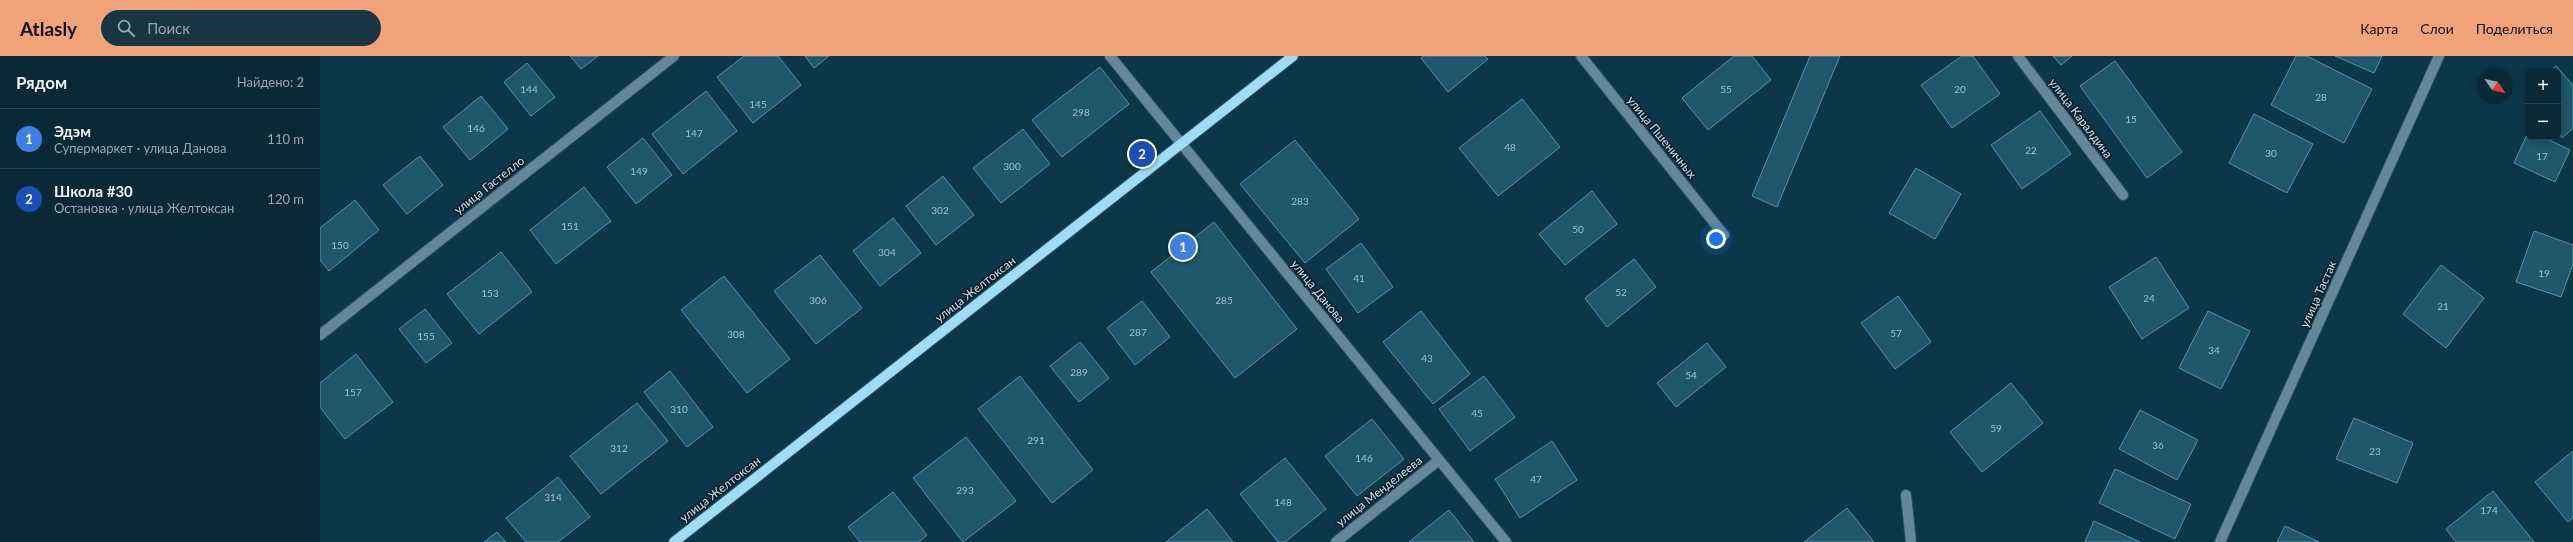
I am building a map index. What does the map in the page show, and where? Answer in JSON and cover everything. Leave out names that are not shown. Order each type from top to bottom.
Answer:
[{"type":"main road","name":"улица Желтоксан","points":[[674,542],[1293,56]]},
{"type":"street","name":"улица Гастелло","points":[[320,335],[674,56]]},
{"type":"street","name":"улица Данова","points":[[1110,56],[1506,542]]},
{"type":"street","name":"улица Пшеничных","points":[[1581,56],[1724,235]]},
{"type":"street","name":"улица Каралдина","points":[[2018,56],[2123,195]]},
{"type":"street","name":"улица Тастак","points":[[2220,542],[2439,56]]},
{"type":"street","name":"улица Менделеева","points":[[1336,542],[1439,460]]},
{"type":"street","points":[[1906,495],[1911,542]]},
{"type":"building","points":[[570,56],[598,56],[581,69]]},
{"type":"building","points":[[744,56],[778,56],[801,85],[753,123],[717,77]]},
{"type":"building","points":[[805,56],[829,56],[814,68]]},
{"type":"building","points":[[1423,56],[1485,56],[1488,59],[1448,92],[1421,58]]},
{"type":"building","points":[[1734,56],[1752,56],[1771,80],[1708,130],[1682,98]]},
{"type":"building","points":[[1810,56],[1840,56],[1777,207],[1752,196]]},
{"type":"building","points":[[1962,56],[1973,56],[2000,94],[1952,128],[1921,85]]},
{"type":"building","points":[[2053,56],[2072,56],[2061,65]]},
{"type":"building","points":[[2296,56],[2307,56],[2372,89],[2344,143],[2271,105]]},
{"type":"building","points":[[2335,56],[2382,56],[2374,73]]},
{"type":"building","points":[[2115,61],[2182,152],[2147,178],[2080,86]]},
{"type":"building","points":[[527,63],[555,97],[531,116],[504,82]]},
{"type":"building","points":[[1100,67],[1129,104],[1062,157],[1032,120]]},
{"type":"building","points":[[2561,72],[2573,85],[2573,128],[2562,138]]},
{"type":"building","points":[[706,91],[737,131],[683,174],[652,134]]},
{"type":"building","points":[[481,96],[508,129],[470,160],[443,127]]},
{"type":"building","points":[[1522,99],[1560,147],[1498,196],[1459,148]]},
{"type":"building","points":[[2040,111],[2071,154],[2022,189],[1991,145]]},
{"type":"building","points":[[2254,114],[2313,144],[2287,193],[2229,163]]},
{"type":"building","points":[[1023,129],[1050,164],[1001,203],[973,168]]},
{"type":"building","points":[[643,138],[672,175],[636,204],[607,167]]},
{"type":"building","points":[[2525,139],[2525,140],[2549,140],[2570,150],[2555,182],[2514,163]]},
{"type":"building","points":[[1295,140],[1359,219],[1305,263],[1240,184]]},
{"type":"building","points":[[420,156],[443,185],[407,214],[383,185]]},
{"type":"building","points":[[1916,168],[1961,194],[1935,239],[1889,213]]},
{"type":"building","points":[[943,176],[974,215],[936,245],[906,206]]},
{"type":"building","points":[[584,187],[611,221],[556,264],[530,230]]},
{"type":"building","points":[[1592,191],[1617,224],[1565,265],[1539,234]]},
{"type":"building","points":[[355,200],[379,230],[329,271],[320,260],[320,228]]},
{"type":"building","points":[[893,218],[921,253],[880,286],[853,251]]},
{"type":"building","points":[[1214,222],[1297,329],[1235,378],[1151,272]]},
{"type":"building","points":[[2534,231],[2573,245],[2573,264],[2561,297],[2516,282]]},
{"type":"building","points":[[1361,243],[1393,287],[1358,313],[1326,269]]},
{"type":"building","points":[[501,252],[532,292],[479,334],[447,294]]},
{"type":"building","points":[[820,255],[862,308],[816,344],[774,291]]},
{"type":"building","points":[[2156,257],[2189,308],[2142,339],[2109,287]]},
{"type":"building","points":[[1634,259],[1656,287],[1607,327],[1585,298]]},
{"type":"building","points":[[2441,265],[2484,298],[2446,348],[2403,314]]},
{"type":"building","points":[[724,276],[790,359],[747,393],[681,310]]},
{"type":"building","points":[[1898,296],[1931,342],[1895,369],[1861,323]]},
{"type":"building","points":[[1142,301],[1170,337],[1135,365],[1107,328]]},
{"type":"building","points":[[425,309],[452,343],[426,363],[399,329]]},
{"type":"building","points":[[1421,311],[1470,374],[1433,404],[1383,342]]},
{"type":"building","points":[[2208,311],[2250,331],[2221,389],[2179,368]]},
{"type":"building","points":[[1080,342],[1109,378],[1079,402],[1050,366]]},
{"type":"building","points":[[1707,343],[1726,367],[1676,407],[1657,383]]},
{"type":"building","points":[[356,354],[393,402],[345,439],[320,407],[320,383]]},
{"type":"building","points":[[670,371],[713,427],[687,447],[644,392]]},
{"type":"building","points":[[1020,376],[1093,470],[1052,503],[978,409]]},
{"type":"building","points":[[1484,376],[1515,417],[1470,451],[1439,409]]},
{"type":"building","points":[[2011,383],[2043,423],[1982,472],[1950,432]]},
{"type":"building","points":[[637,403],[668,441],[601,494],[570,456]]},
{"type":"building","points":[[2140,410],[2198,440],[2177,480],[2119,449]]},
{"type":"building","points":[[2354,418],[2413,443],[2397,483],[2336,459]]},
{"type":"building","points":[[1372,419],[1404,459],[1357,496],[1325,456]]},
{"type":"building","points":[[966,437],[1016,501],[963,542],[913,478]]},
{"type":"building","points":[[1552,441],[1577,480],[1520,518],[1495,479]]},
{"type":"building","points":[[2573,451],[2573,518],[2568,522],[2535,482]]},
{"type":"building","points":[[1285,458],[1326,509],[1285,542],[1278,542],[1240,494]]},
{"type":"building","points":[[2115,469],[2191,504],[2175,539],[2099,503]]},
{"type":"building","points":[[558,477],[590,517],[558,542],[526,542],[506,518]]},
{"type":"building","points":[[2493,491],[2534,542],[2456,542],[2446,529]]},
{"type":"building","points":[[893,492],[927,535],[919,542],[860,542],[848,527]]},
{"type":"building","points":[[1847,508],[1874,542],[1804,542]]},
{"type":"building","points":[[1207,509],[1233,542],[1166,542]]},
{"type":"building","points":[[1449,510],[1474,542],[1409,542]]},
{"type":"building","points":[[2094,521],[2140,542],[2085,542]]},
{"type":"building","points":[[2285,526],[2319,542],[2277,542]]},
{"type":"building","points":[[497,532],[506,542],[484,542]]},
{"type":"place","name":"Школа #30","points":[[1142,154]]},
{"type":"place","name":"Эдэм","points":[[1183,247]]}]
